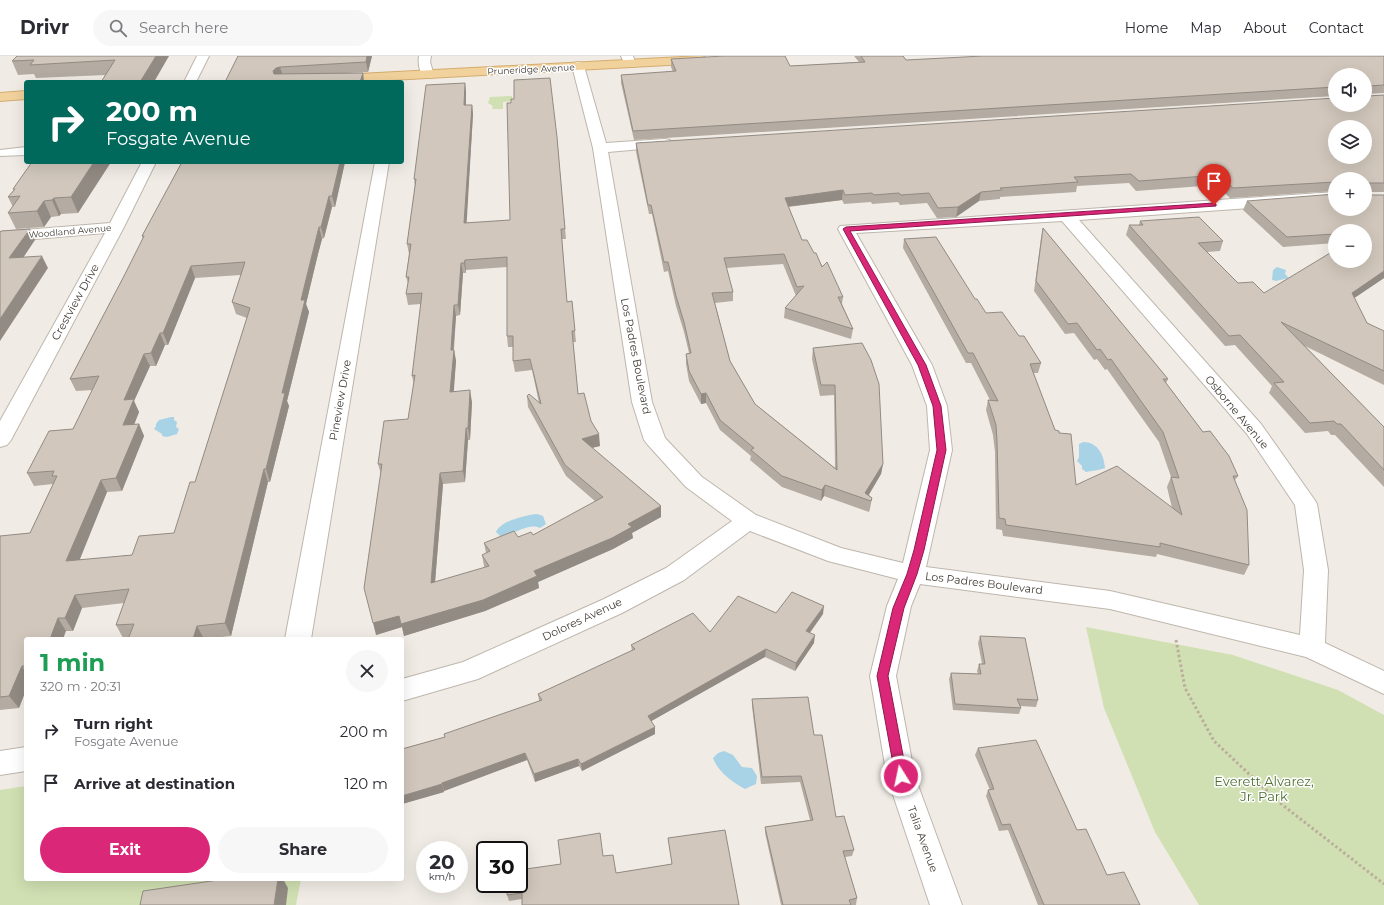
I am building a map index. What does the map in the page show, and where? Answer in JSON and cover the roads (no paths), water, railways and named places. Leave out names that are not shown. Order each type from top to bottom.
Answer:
[{"type":"main road","name":"Pruneridge Avenue","points":[[358,80],[396,79],[428,74],[578,66],[629,60],[716,59]]},
{"type":"main road","points":[[0,97],[24,95]]},
{"type":"street","points":[[191,80],[203,56]]},
{"type":"street","points":[[425,56],[424,62],[428,74]]},
{"type":"street","name":"Los Padres Boulevard","points":[[578,66],[600,148],[642,402],[654,440],[694,482],[748,521],[836,555],[912,574],[1110,600],[1312,648],[1384,684]]},
{"type":"street","points":[[600,148],[674,143]]},
{"type":"street","points":[[4,152],[24,152]]},
{"type":"street","name":"Crestview Drive","points":[[0,440],[116,227],[147,164]]},
{"type":"street","name":"Pineview Drive","points":[[298,637],[382,164]]},
{"type":"street","points":[[1067,216],[1328,197]]},
{"type":"street","name":"Talia Avenue","points":[[946,905],[901,776],[883,676],[898,608],[912,574],[919,550],[941,450],[937,406],[922,365],[846,229],[1067,216]]},
{"type":"street","name":"Osborne Avenue","points":[[1067,216],[1254,429],[1306,504],[1316,570],[1312,648]]},
{"type":"street","name":"Woodland Avenue","points":[[0,237],[116,227]]},
{"type":"street","name":"Dolores Avenue","points":[[404,689],[469,671],[613,606],[675,574],[748,521]]},
{"type":"street","points":[[0,763],[24,759]]},
{"type":"water","points":[[1277,267],[1286,270],[1285,274],[1289,278],[1276,281],[1272,280],[1273,270]]},
{"type":"water","points":[[174,417],[174,420],[177,422],[176,427],[179,429],[177,434],[167,437],[162,436],[162,434],[154,429],[156,424],[159,420]]},
{"type":"water","points":[[1083,442],[1093,444],[1099,450],[1102,454],[1105,468],[1086,472],[1082,469],[1082,466],[1077,461],[1079,457],[1079,444]]},
{"type":"water","points":[[537,514],[543,516],[546,524],[540,528],[525,528],[500,536],[496,532],[498,528],[508,522],[520,517]]},
{"type":"water","points":[[724,751],[733,755],[742,767],[752,768],[757,776],[756,784],[745,789],[730,780],[718,768],[713,758],[718,753]]},
{"type":"park label","name":"Everett Alvarez, Jr. Park","points":[[1264,788]]}]
